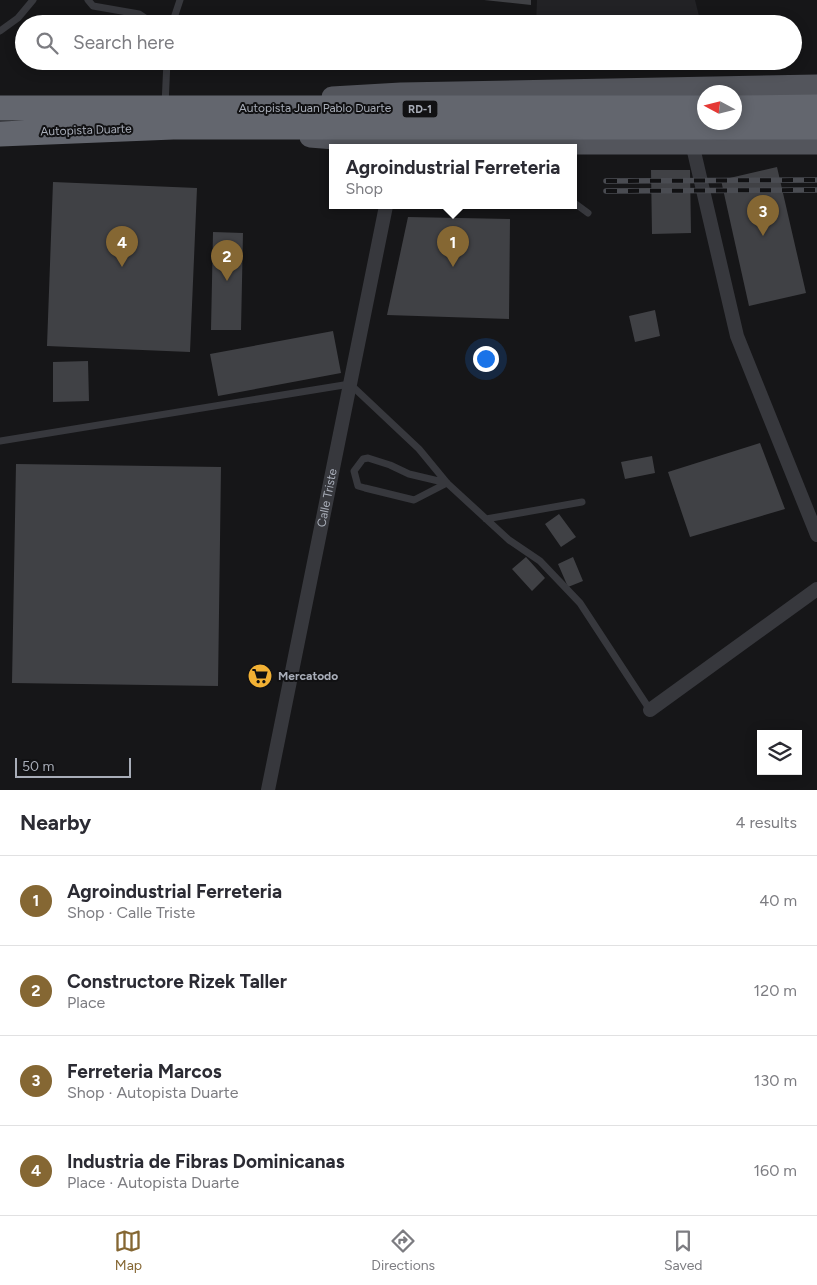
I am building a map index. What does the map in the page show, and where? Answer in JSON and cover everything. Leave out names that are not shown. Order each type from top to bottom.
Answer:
[{"type":"highway","points":[[742,108],[817,107]]},
{"type":"highway","name":"Autopista Duarte","points":[[0,108],[170,114]]},
{"type":"highway","name":"RD-1","points":[[666,118],[697,110]]},
{"type":"highway","name":"Autopista Duarte","points":[[0,134],[170,114]]},
{"type":"highway","name":"Autopista Juan Pablo Duarte","points":[[170,114],[666,118]]},
{"type":"highway","name":"RD-1","points":[[666,118],[817,127]]},
{"type":"main road","points":[[170,114],[401,93],[817,85]]},
{"type":"main road","points":[[170,114],[383,144]]},
{"type":"main road","points":[[577,144],[692,142],[817,144]]},
{"type":"street","points":[[692,142],[737,336],[817,535]]},
{"type":"street","name":"Calle Triste","points":[[268,790],[385,209]]},
{"type":"street","points":[[650,710],[817,589]]},
{"type":"lane","points":[[20,15],[33,0]]},
{"type":"lane","points":[[88,0],[93,6],[141,15]]},
{"type":"lane","points":[[175,15],[180,0]]},
{"type":"lane","points":[[0,31],[15,20]]},
{"type":"lane","points":[[168,70],[170,114]]},
{"type":"lane","points":[[577,205],[588,213]]},
{"type":"lane","points":[[0,440],[350,384],[419,449],[447,483],[509,540],[540,561],[580,603],[650,710]]},
{"type":"lane","points":[[368,458],[409,474],[447,483],[414,500],[358,486],[354,471],[363,459],[368,458]]},
{"type":"lane","points":[[486,519],[582,502]]},
{"type":"shaded area","points":[[537,0],[695,0],[699,15],[536,15]]},
{"type":"building","points":[[484,0],[531,0],[531,5]]},
{"type":"building","points":[[777,167],[806,293],[749,306],[721,180]]},
{"type":"building","points":[[651,170],[690,170],[691,233],[652,234]]},
{"type":"building","points":[[53,182],[197,188],[190,352],[47,346]]},
{"type":"building","points":[[408,217],[510,219],[509,319],[387,315]]},
{"type":"building","points":[[213,232],[243,233],[241,330],[211,330]]},
{"type":"building","points":[[655,310],[660,336],[635,342],[629,316]]},
{"type":"building","points":[[333,331],[341,373],[218,396],[210,354]]},
{"type":"building","points":[[88,361],[89,401],[53,402],[53,362]]},
{"type":"building","points":[[760,443],[785,509],[690,537],[668,472]]},
{"type":"building","points":[[652,456],[655,473],[625,479],[621,462]]},
{"type":"building","points":[[16,464],[221,467],[218,686],[12,683]]},
{"type":"building","points":[[559,514],[576,537],[561,547],[545,524]]},
{"type":"building","points":[[526,557],[545,578],[532,591],[512,569]]},
{"type":"building","points":[[573,557],[583,581],[568,587],[558,564]]},
{"type":"railway","points":[[606,181],[817,180]]},
{"type":"railway","points":[[606,191],[817,190]]},
{"type":"place","name":"Ferreteria Marcos","points":[[763,236]]},
{"type":"place","name":"Industria de Fibras Dominicanas","points":[[122,267]]},
{"type":"place","name":"Agroindustrial Ferreteria","points":[[453,267]]},
{"type":"place","name":"Constructore Rizek Taller","points":[[227,281]]},
{"type":"place","name":"Mercatodo","points":[[260,676]]}]
